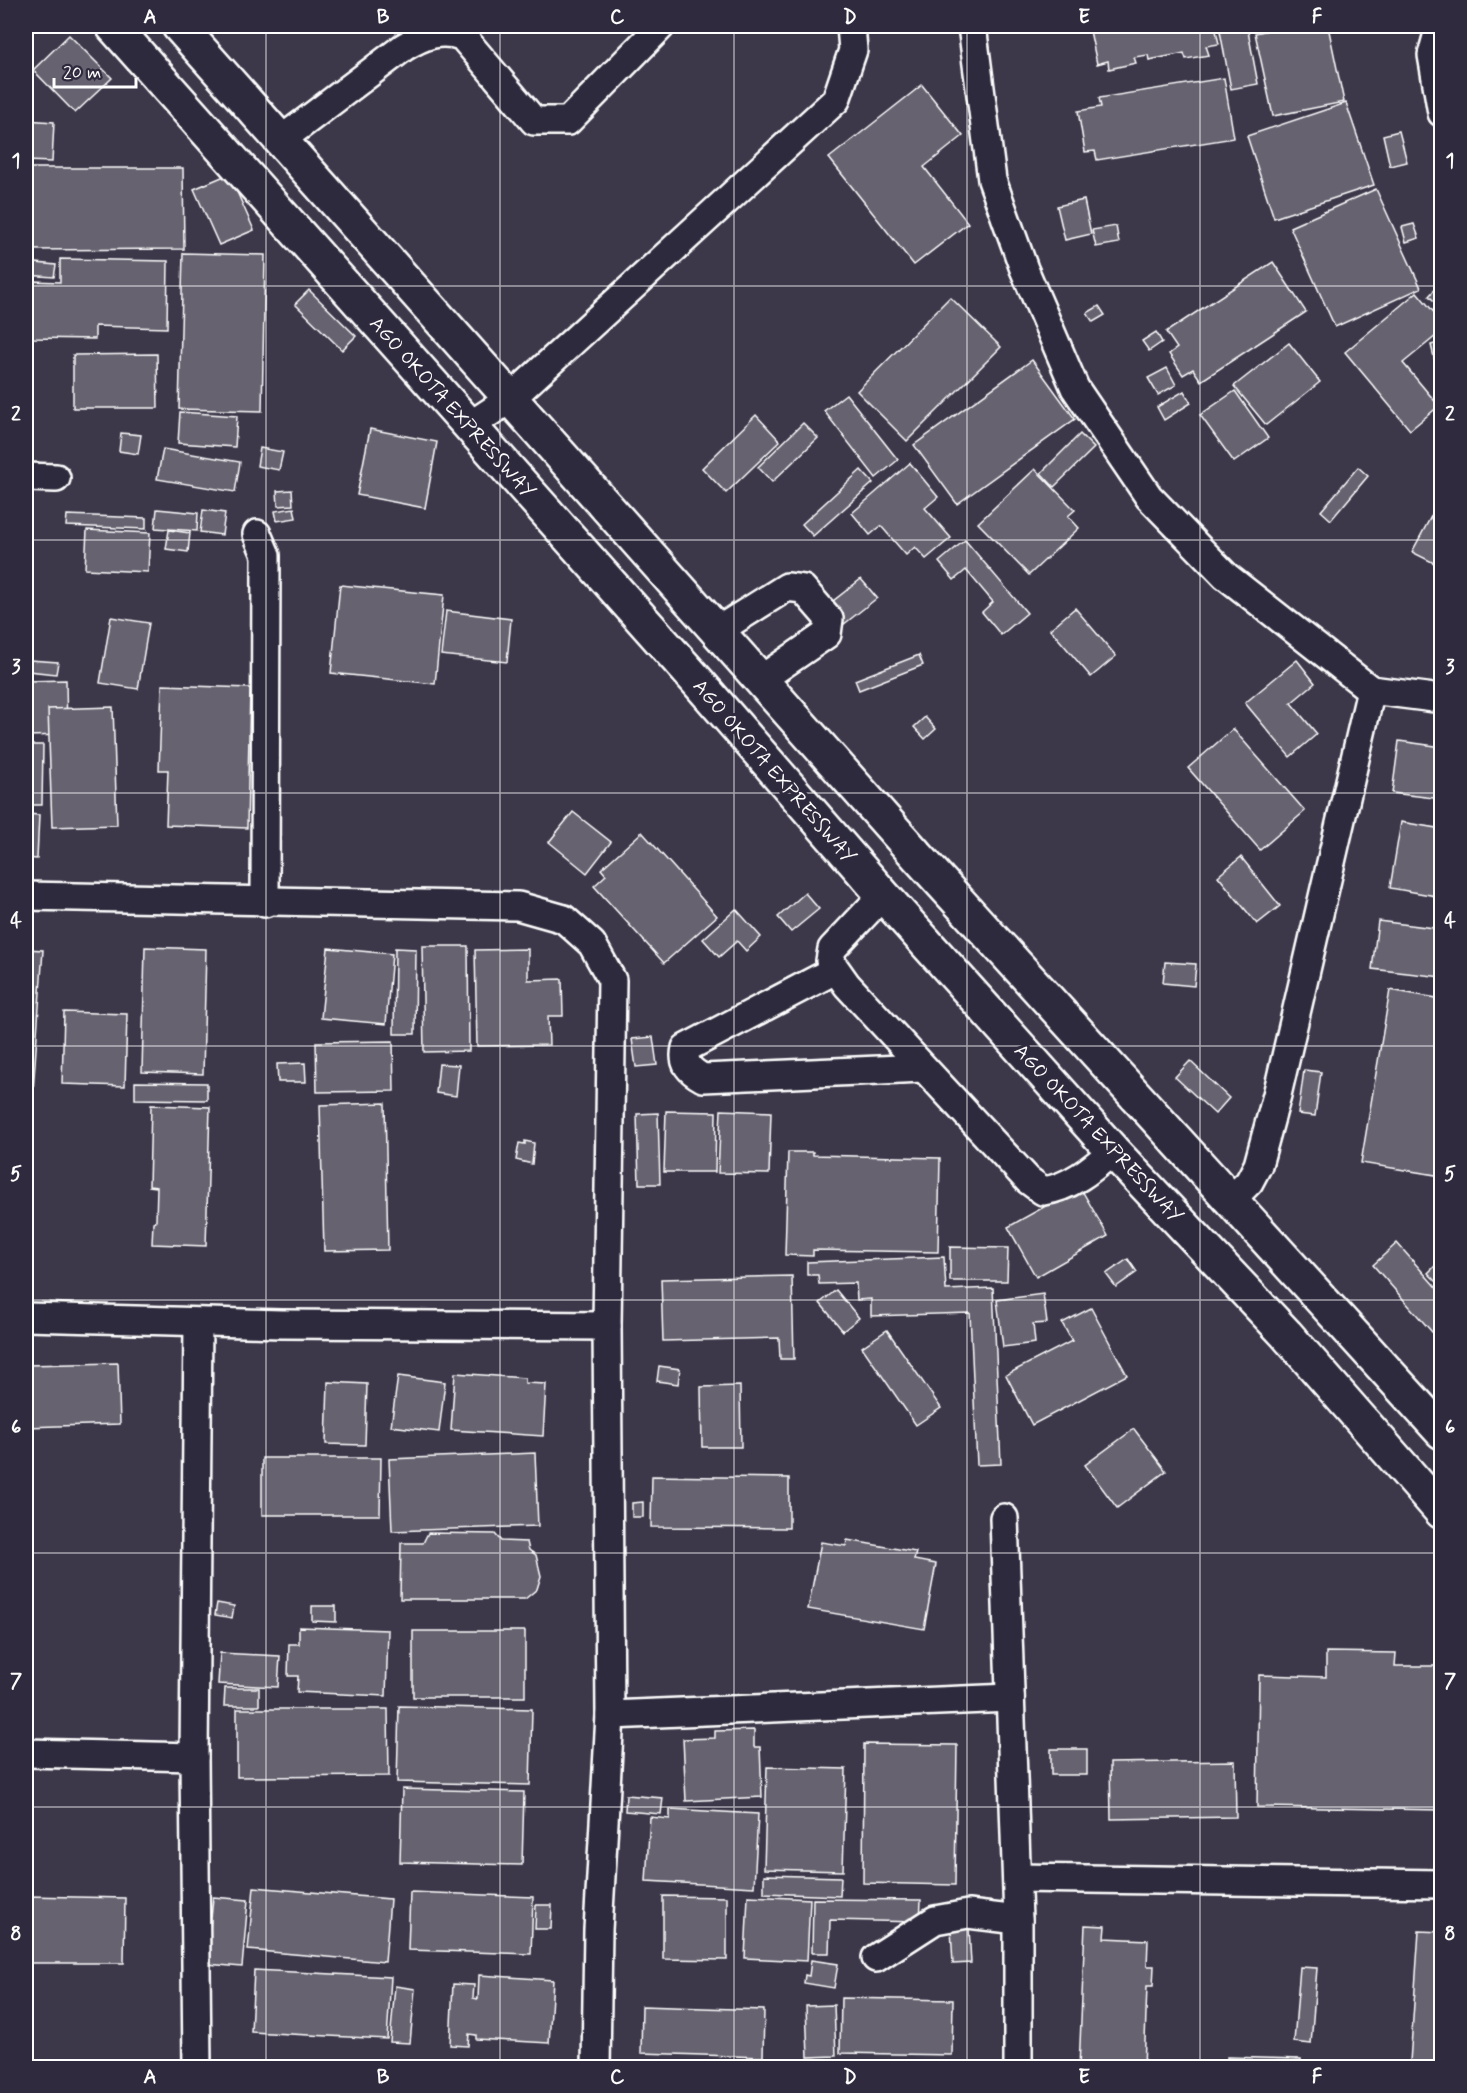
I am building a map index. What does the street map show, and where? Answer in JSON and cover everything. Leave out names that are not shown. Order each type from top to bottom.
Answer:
[{"type":"main road","name":"AGO OKOTA EXPRESSWAY","points":[[113,26],[884,895],[1113,1151],[1286,1334],[1442,1512]]},
{"type":"main road","points":[[179,26],[760,680],[1442,1432]]},
{"type":"street","points":[[280,140],[404,47],[424,35],[447,31],[462,36],[534,121],[568,121],[661,26]]},
{"type":"street","points":[[469,426],[510,399],[836,100],[853,50],[851,26]]},
{"type":"street","points":[[972,26],[992,180],[1024,269],[1075,388],[1149,497],[1218,568],[1371,690],[1442,699]]},
{"type":"street","points":[[1440,26],[1432,55],[1442,113]]},
{"type":"street","points":[[26,477],[56,478]]},
{"type":"street","points":[[257,534],[266,555],[265,903]]},
{"type":"street","points":[[717,631],[787,588],[803,590],[829,619],[827,634],[760,680]]},
{"type":"street","points":[[1232,1200],[1249,1182],[1258,1165],[1277,1095],[1371,690]]},
{"type":"street","points":[[884,895],[832,949],[830,961],[835,970],[1028,1180],[1043,1191],[1056,1189],[1088,1172],[1113,1151]]},
{"type":"street","points":[[26,896],[265,903],[518,906],[564,919],[592,944],[612,980],[607,1326],[610,1715],[598,1930],[596,2067]]},
{"type":"street","points":[[835,970],[686,1048],[685,1062],[691,1071],[703,1078],[923,1068]]},
{"type":"street","points":[[26,1317],[198,1323],[607,1326]]},
{"type":"street","points":[[197,2067],[194,1756],[198,1323]]},
{"type":"street","points":[[1004,1518],[1017,1878],[1018,2067]]},
{"type":"street","points":[[610,1715],[1010,1698]]},
{"type":"street","points":[[26,1753],[194,1756]]},
{"type":"street","points":[[1017,1878],[1442,1884]]},
{"type":"street","points":[[876,1958],[934,1920],[968,1914],[1018,1920]]},
{"type":"building","points":[[1089,26],[1215,26],[1219,44],[1206,46],[1209,55],[1186,59],[1184,53],[1149,60],[1148,55],[1134,57],[1136,63],[1109,69],[1108,61],[1097,64]]},
{"type":"building","points":[[1247,26],[1258,84],[1231,89],[1220,31]]},
{"type":"building","points":[[1288,26],[1328,26],[1344,102],[1273,116],[1255,33]]},
{"type":"building","points":[[69,35],[112,78],[75,113],[33,70]]},
{"type":"building","points":[[1224,78],[1234,138],[1097,160],[1095,151],[1085,152],[1078,111],[1101,107],[1099,98]]},
{"type":"building","points":[[922,85],[963,136],[924,167],[968,223],[914,265],[829,158]]},
{"type":"building","points":[[1346,103],[1374,185],[1274,218],[1247,136]]},
{"type":"building","points":[[26,120],[54,122],[52,162],[26,161]]},
{"type":"building","points":[[1399,131],[1407,162],[1390,166],[1383,135]]},
{"type":"building","points":[[26,168],[183,168],[184,249],[26,250]]},
{"type":"building","points":[[229,174],[254,230],[219,245],[194,189]]},
{"type":"building","points":[[1376,189],[1421,288],[1335,327],[1290,227]]},
{"type":"building","points":[[1084,200],[1091,234],[1065,240],[1057,206]]},
{"type":"building","points":[[1414,224],[1419,238],[1406,242],[1402,227]]},
{"type":"building","points":[[1116,226],[1119,243],[1096,247],[1092,230]]},
{"type":"building","points":[[183,253],[265,255],[262,411],[179,409]]},
{"type":"building","points":[[60,259],[168,261],[167,328],[95,326],[95,339],[31,338],[32,281],[60,282]]},
{"type":"building","points":[[26,262],[56,265],[54,277],[26,275]]},
{"type":"building","points":[[1273,262],[1306,312],[1201,381],[1193,369],[1183,375],[1169,354],[1177,348],[1166,332]]},
{"type":"building","points":[[1439,285],[1442,287],[1439,306],[1429,296]]},
{"type":"building","points":[[309,290],[356,336],[342,350],[295,304]]},
{"type":"building","points":[[1417,292],[1442,322],[1442,331],[1403,363],[1439,406],[1410,430],[1345,352]]},
{"type":"building","points":[[950,297],[1001,347],[907,441],[857,391]]},
{"type":"building","points":[[1099,306],[1105,315],[1093,322],[1087,313]]},
{"type":"building","points":[[1156,332],[1162,342],[1149,351],[1142,341]]},
{"type":"building","points":[[1442,342],[1442,389],[1431,345]]},
{"type":"building","points":[[1289,343],[1320,382],[1266,425],[1234,386]]},
{"type":"building","points":[[157,354],[158,408],[73,408],[73,355]]},
{"type":"building","points":[[1032,360],[1075,419],[957,504],[914,445]]},
{"type":"building","points":[[1167,368],[1176,385],[1158,395],[1148,378]]},
{"type":"building","points":[[1184,391],[1191,403],[1164,420],[1157,407]]},
{"type":"building","points":[[1235,391],[1268,438],[1234,462],[1200,415]]},
{"type":"building","points":[[846,394],[898,460],[876,478],[824,411]]},
{"type":"building","points":[[180,412],[237,416],[235,447],[178,443]]},
{"type":"building","points":[[756,415],[780,441],[726,493],[702,468]]},
{"type":"building","points":[[803,423],[818,438],[772,482],[758,467]]},
{"type":"building","points":[[370,429],[437,442],[425,508],[357,495]]},
{"type":"building","points":[[121,433],[141,435],[138,454],[119,451]]},
{"type":"building","points":[[1080,434],[1094,448],[1054,487],[1041,473]]},
{"type":"building","points":[[26,440],[31,441],[30,449],[26,449]]},
{"type":"building","points":[[260,448],[283,452],[279,470],[257,466]]},
{"type":"building","points":[[163,449],[240,462],[235,492],[157,479]]},
{"type":"building","points":[[910,463],[938,497],[925,508],[951,538],[926,559],[915,547],[906,555],[881,526],[870,535],[852,513]]},
{"type":"building","points":[[1358,467],[1368,476],[1331,520],[1321,511]]},
{"type":"building","points":[[1035,469],[1075,510],[1068,516],[1079,528],[1029,575],[978,523]]},
{"type":"building","points":[[861,470],[873,483],[813,536],[802,524]]},
{"type":"building","points":[[292,490],[293,505],[278,506],[277,491]]},
{"type":"building","points":[[1442,496],[1442,567],[1412,552]]},
{"type":"building","points":[[294,508],[296,518],[277,521],[275,511]]},
{"type":"building","points":[[157,509],[198,513],[197,531],[155,528]]},
{"type":"building","points":[[203,510],[225,513],[222,535],[200,532]]},
{"type":"building","points":[[67,515],[146,518],[146,529],[66,526]]},
{"type":"building","points":[[87,530],[150,533],[148,572],[85,569]]},
{"type":"building","points":[[169,530],[190,533],[188,552],[166,549]]},
{"type":"building","points":[[965,540],[1027,613],[1001,635],[982,612],[993,602],[966,570],[954,580],[939,562]]},
{"type":"building","points":[[861,579],[877,598],[843,625],[828,605]]},
{"type":"building","points":[[340,585],[444,595],[435,684],[331,673]]},
{"type":"building","points":[[1075,608],[1116,656],[1091,677],[1050,629]]},
{"type":"building","points":[[446,611],[511,619],[507,662],[441,655]]},
{"type":"building","points":[[111,617],[149,623],[138,689],[100,683]]},
{"type":"building","points":[[919,655],[923,665],[859,690],[855,680]]},
{"type":"building","points":[[29,660],[58,662],[56,674],[28,671]]},
{"type":"building","points":[[1297,660],[1315,683],[1291,703],[1317,734],[1290,757],[1245,703]]},
{"type":"building","points":[[66,680],[67,735],[26,736],[26,681]]},
{"type":"building","points":[[162,685],[250,688],[247,828],[166,825],[168,770],[159,770]]},
{"type":"building","points":[[113,707],[117,825],[52,827],[48,709]]},
{"type":"building","points":[[925,717],[936,729],[925,739],[914,727]]},
{"type":"building","points":[[1233,729],[1305,811],[1260,850],[1188,768]]},
{"type":"building","points":[[1399,741],[1442,747],[1442,799],[1392,793]]},
{"type":"building","points":[[26,745],[43,745],[42,805],[26,805]]},
{"type":"building","points":[[573,812],[611,842],[587,873],[549,842]]},
{"type":"building","points":[[26,814],[39,815],[37,859],[26,858]]},
{"type":"building","points":[[1401,822],[1442,829],[1442,897],[1390,888]]},
{"type":"building","points":[[642,832],[717,916],[664,963],[594,886],[606,875],[601,869]]},
{"type":"building","points":[[1241,857],[1280,906],[1257,924],[1218,876]]},
{"type":"building","points":[[805,893],[819,909],[791,932],[778,917]]},
{"type":"building","points":[[736,909],[761,937],[746,951],[737,941],[719,957],[703,939]]},
{"type":"building","points":[[1378,921],[1442,929],[1442,977],[1372,969]]},
{"type":"building","points":[[422,946],[468,946],[469,1051],[424,1052]]},
{"type":"building","points":[[145,947],[206,949],[203,1074],[142,1072]]},
{"type":"building","points":[[328,948],[392,954],[386,1024],[321,1018]]},
{"type":"building","points":[[395,948],[416,949],[415,1034],[394,1034]]},
{"type":"building","points":[[26,949],[43,950],[33,1092],[26,1091]]},
{"type":"building","points":[[528,949],[528,980],[562,979],[563,1016],[548,1016],[549,1045],[477,1046],[475,950]]},
{"type":"building","points":[[1165,962],[1196,964],[1194,986],[1163,983]]},
{"type":"building","points":[[1390,990],[1442,999],[1442,1176],[1361,1163]]},
{"type":"building","points":[[64,1012],[127,1014],[125,1086],[62,1084]]},
{"type":"building","points":[[653,1037],[657,1065],[636,1067],[632,1039]]},
{"type":"building","points":[[393,1041],[394,1091],[317,1092],[316,1042]]},
{"type":"building","points":[[1190,1061],[1229,1098],[1215,1114],[1175,1077]]},
{"type":"building","points":[[305,1063],[306,1082],[278,1082],[277,1064]]},
{"type":"building","points":[[439,1064],[459,1065],[456,1096],[436,1093]]},
{"type":"building","points":[[1304,1070],[1321,1072],[1315,1116],[1298,1114]]},
{"type":"building","points":[[135,1082],[207,1083],[207,1100],[135,1099]]},
{"type":"building","points":[[385,1103],[388,1250],[324,1251],[320,1105]]},
{"type":"building","points":[[151,1105],[210,1107],[206,1246],[152,1244],[153,1222],[156,1221],[157,1187],[149,1186]]},
{"type":"building","points":[[721,1110],[771,1112],[769,1174],[718,1173]]},
{"type":"building","points":[[666,1111],[716,1112],[715,1172],[664,1172]]},
{"type":"building","points":[[658,1113],[660,1184],[639,1184],[637,1114]]},
{"type":"building","points":[[525,1141],[534,1143],[532,1164],[516,1160],[519,1143],[525,1144]]},
{"type":"building","points":[[788,1152],[813,1152],[813,1155],[940,1158],[938,1252],[813,1250],[813,1256],[785,1255]]},
{"type":"building","points":[[1080,1187],[1108,1236],[1036,1277],[1008,1227]]},
{"type":"building","points":[[1442,1240],[1442,1253],[1436,1250]]},
{"type":"building","points":[[1397,1243],[1442,1294],[1439,1340],[1373,1265]]},
{"type":"building","points":[[950,1247],[1008,1248],[1007,1281],[950,1281]]},
{"type":"building","points":[[944,1257],[946,1290],[993,1288],[1001,1464],[977,1465],[970,1313],[871,1316],[871,1299],[857,1300],[856,1283],[819,1284],[818,1275],[807,1275],[807,1262]]},
{"type":"building","points":[[1128,1259],[1137,1272],[1116,1287],[1106,1274]]},
{"type":"building","points":[[1435,1266],[1442,1273],[1442,1287],[1428,1273]]},
{"type":"building","points":[[792,1276],[794,1359],[780,1359],[779,1338],[663,1341],[661,1279]]},
{"type":"building","points":[[836,1290],[859,1318],[843,1331],[820,1303]]},
{"type":"building","points":[[1043,1294],[1047,1323],[1033,1324],[1035,1343],[1003,1347],[997,1300]]},
{"type":"building","points":[[1091,1308],[1127,1375],[1032,1425],[1006,1375],[1072,1341],[1062,1323]]},
{"type":"building","points":[[887,1330],[941,1408],[916,1425],[862,1347]]},
{"type":"building","points":[[118,1363],[120,1424],[26,1427],[26,1365]]},
{"type":"building","points":[[659,1366],[680,1369],[678,1384],[657,1381]]},
{"type":"building","points":[[455,1373],[525,1378],[525,1383],[546,1384],[543,1436],[451,1430]]},
{"type":"building","points":[[398,1376],[445,1382],[439,1432],[391,1426]]},
{"type":"building","points":[[328,1382],[367,1384],[365,1445],[326,1444]]},
{"type":"building","points":[[740,1386],[741,1447],[702,1447],[701,1387]]},
{"type":"building","points":[[1134,1429],[1166,1471],[1117,1508],[1085,1465]]},
{"type":"building","points":[[535,1453],[538,1526],[392,1531],[389,1459]]},
{"type":"building","points":[[262,1458],[381,1458],[380,1515],[262,1515]]},
{"type":"building","points":[[652,1476],[789,1478],[789,1528],[651,1527]]},
{"type":"building","points":[[643,1502],[643,1517],[632,1517],[632,1503]]},
{"type":"building","points":[[428,1533],[495,1534],[501,1541],[527,1542],[529,1550],[536,1555],[541,1576],[537,1589],[525,1599],[400,1599],[401,1543],[423,1543]]},
{"type":"building","points":[[847,1540],[916,1552],[914,1560],[936,1564],[924,1629],[808,1609],[821,1542],[846,1546]]},
{"type":"building","points":[[217,1603],[234,1606],[232,1618],[215,1615]]},
{"type":"building","points":[[312,1606],[336,1606],[336,1622],[312,1621]]},
{"type":"building","points":[[299,1627],[388,1630],[386,1696],[297,1692],[298,1676],[288,1676],[289,1644],[299,1644]]},
{"type":"building","points":[[413,1631],[525,1631],[525,1697],[413,1697]]},
{"type":"building","points":[[1326,1652],[1396,1653],[1395,1666],[1442,1666],[1442,1810],[1257,1807],[1259,1675],[1326,1677]]},
{"type":"building","points":[[220,1653],[280,1656],[278,1687],[218,1684]]},
{"type":"building","points":[[225,1688],[259,1688],[259,1706],[224,1706]]},
{"type":"building","points":[[399,1706],[532,1709],[530,1785],[397,1782]]},
{"type":"building","points":[[237,1709],[388,1709],[389,1776],[237,1777]]},
{"type":"building","points":[[754,1730],[754,1747],[760,1747],[762,1797],[686,1801],[683,1739],[715,1738],[715,1731]]},
{"type":"building","points":[[864,1744],[957,1745],[955,1885],[863,1883]]},
{"type":"building","points":[[1051,1749],[1087,1749],[1087,1775],[1051,1775]]},
{"type":"building","points":[[1235,1761],[1236,1817],[1111,1819],[1110,1763]]},
{"type":"building","points":[[767,1767],[846,1769],[843,1871],[764,1869]]},
{"type":"building","points":[[402,1789],[524,1792],[522,1865],[400,1862]]},
{"type":"building","points":[[626,1795],[663,1798],[661,1814],[625,1811]]},
{"type":"building","points":[[670,1809],[758,1814],[754,1887],[646,1881],[650,1817],[670,1819]]},
{"type":"building","points":[[764,1875],[841,1877],[840,1896],[764,1893]]},
{"type":"building","points":[[254,1887],[390,1899],[385,1962],[248,1950]]},
{"type":"building","points":[[410,1892],[533,1897],[531,1954],[408,1950]]},
{"type":"building","points":[[26,1896],[125,1898],[124,1963],[26,1963]]},
{"type":"building","points":[[663,1896],[727,1897],[727,1960],[663,1959]]},
{"type":"building","points":[[748,1896],[810,1899],[807,1961],[745,1958]]},
{"type":"building","points":[[213,1897],[248,1900],[242,1967],[207,1964]]},
{"type":"building","points":[[813,1899],[921,1900],[920,1922],[830,1920],[829,1953],[812,1953]]},
{"type":"building","points":[[536,1905],[552,1905],[551,1929],[535,1929]]},
{"type":"building","points":[[1085,1925],[1105,1926],[1104,1938],[1148,1940],[1147,1966],[1154,1966],[1153,1986],[1147,1986],[1144,2068],[1079,2068]]},
{"type":"building","points":[[969,1928],[971,1963],[953,1964],[951,1929]]},
{"type":"building","points":[[1419,1931],[1442,1932],[1442,2064],[1410,2062]]},
{"type":"building","points":[[811,1960],[838,1964],[834,1988],[804,1983],[805,1975],[809,1976]]},
{"type":"building","points":[[1300,1967],[1317,1968],[1311,2044],[1294,2042]]},
{"type":"building","points":[[254,1970],[391,1977],[387,2039],[251,2032]]},
{"type":"building","points":[[479,1975],[553,1980],[549,2043],[476,2039],[476,2035],[469,2034],[468,2046],[450,2045],[453,1984],[474,1985],[473,1998],[478,1999]]},
{"type":"building","points":[[395,1986],[415,1989],[410,2043],[390,2042]]},
{"type":"building","points":[[841,1998],[953,2000],[952,2055],[840,2053]]},
{"type":"building","points":[[834,2005],[836,2056],[808,2057],[806,2006]]},
{"type":"building","points":[[642,2006],[764,2010],[763,2057],[641,2053]]},
{"type":"building","points":[[1227,2057],[1301,2059],[1301,2068],[1227,2068]]},
{"type":"building","points":[[751,2058],[801,2061],[801,2068],[751,2068]]},
{"type":"building","points":[[458,2064],[458,2068],[409,2068],[409,2066]]}]
